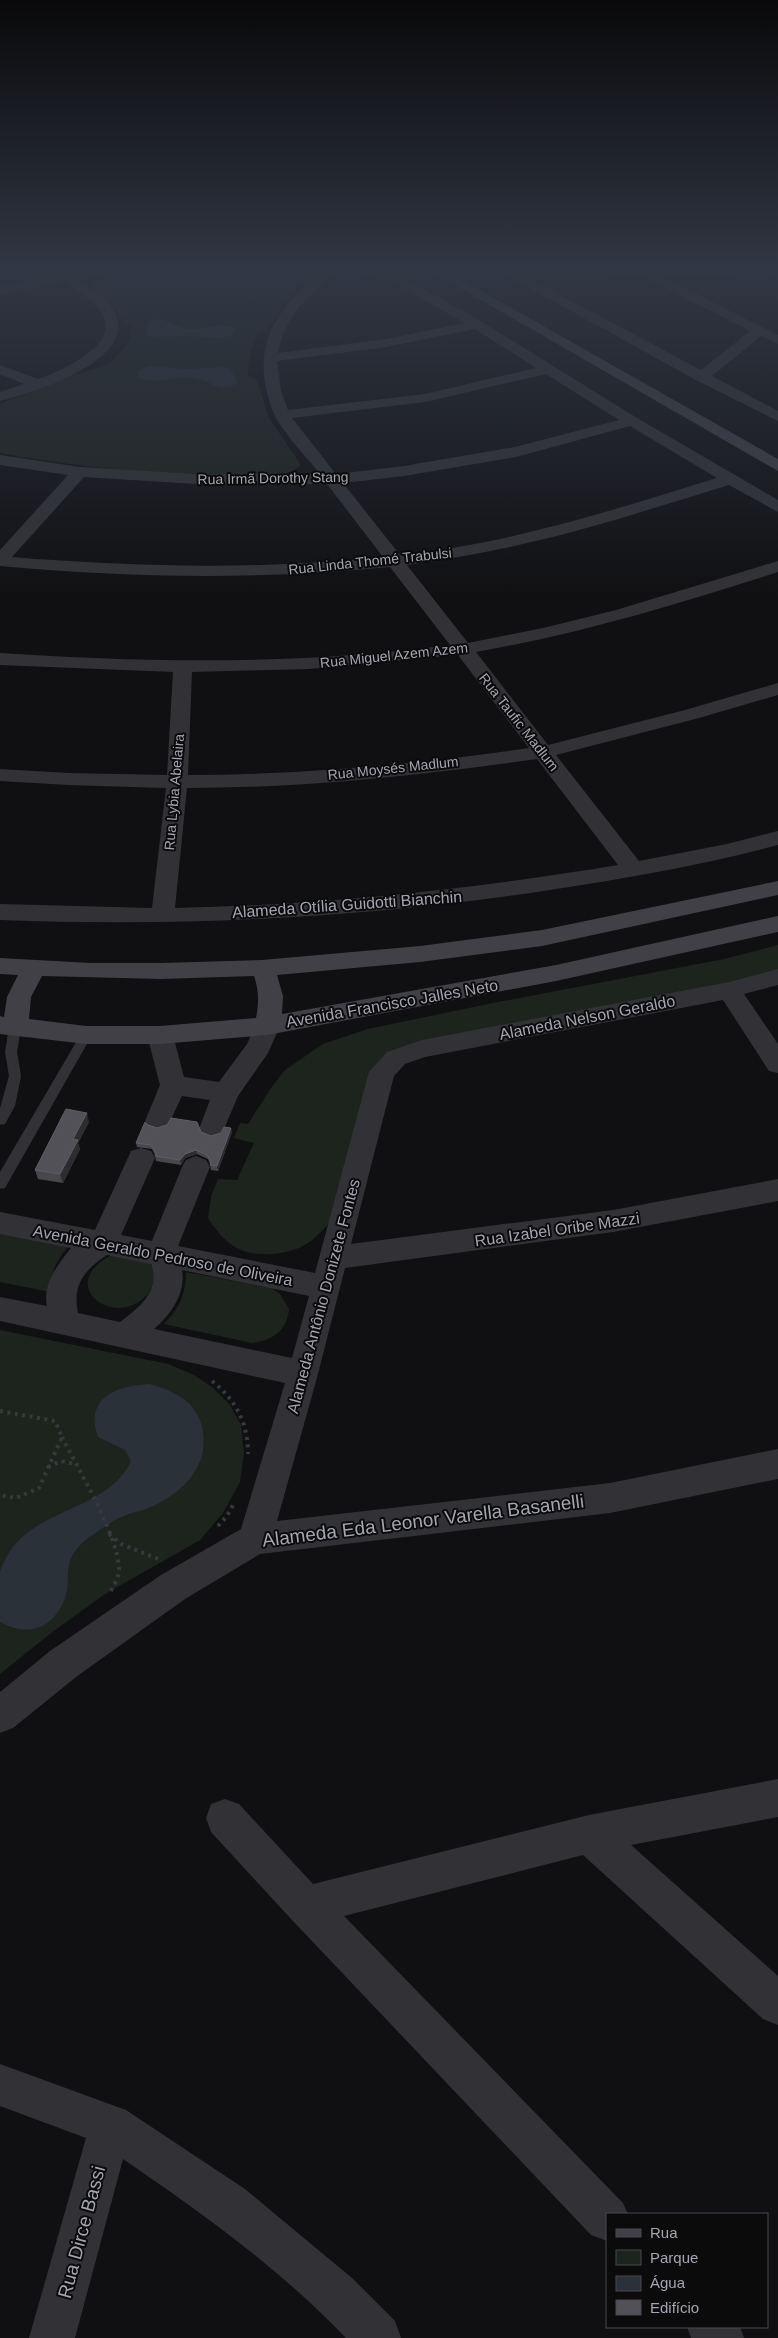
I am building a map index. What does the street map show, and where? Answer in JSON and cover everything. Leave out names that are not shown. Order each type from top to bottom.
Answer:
[{"type":"street","points":[[27,380],[37,384]]},
{"type":"street","points":[[0,397],[46,380]]},
{"type":"street","name":"Rua Taufic Madlum","points":[[272,380],[274,397],[282,415],[634,870]]},
{"type":"street","points":[[282,415],[425,398],[501,380]]},
{"type":"street","points":[[566,380],[778,507]]},
{"type":"street","points":[[626,380],[778,466]]},
{"type":"street","points":[[707,380],[778,418]]},
{"type":"street","name":"Rua Irmã Dorothy Stang","points":[[0,460],[80,472],[196,479],[331,479],[404,471],[516,452],[632,421]]},
{"type":"street","points":[[0,560],[80,472]]},
{"type":"street","name":"Rua Linda Thomé Trabulsi","points":[[0,560],[132,571],[213,572],[302,569],[394,561],[462,551],[538,534],[612,515],[730,479]]},
{"type":"street","name":"Rua Miguel Azem Azem","points":[[0,659],[82,666],[183,668],[304,664],[463,649],[586,623],[667,602],[778,566]]},
{"type":"street","name":"Rua Lybia Abelaira","points":[[163,916],[177,782],[183,668]]},
{"type":"street","name":"Rua Moysés Madlum","points":[[0,775],[177,782],[275,779],[410,768],[542,751],[688,716],[778,689]]},
{"type":"street","name":"Alameda Otília Guidotti Bianchin","points":[[0,912],[163,916],[394,904],[504,891],[634,870],[750,846],[778,838]]},
{"type":"street","points":[[0,966],[160,971],[262,968],[420,954],[542,938],[778,888]]},
{"type":"street","name":"Avenida Francisco Jalles Neto","points":[[7,1026],[86,1035],[160,1034],[267,1026],[556,973],[778,924]]},
{"type":"street","points":[[7,1026],[34,968]]},
{"type":"street","points":[[212,1129],[226,1093],[259,1046],[267,1026],[272,996],[269,981],[262,968]]},
{"type":"street","name":"Alameda Nelson Geraldo","points":[[396,1058],[422,1049],[729,990],[778,977]]},
{"type":"street","points":[[729,990],[778,1064]]},
{"type":"street","points":[[158,1121],[173,1085],[160,1034]]},
{"type":"street","name":"Alameda Antônio Donizete Fontes","points":[[255,1539],[304,1374],[382,1072],[396,1058]]},
{"type":"street","points":[[173,1085],[226,1093]]},
{"type":"street","points":[[65,1323],[60,1300],[66,1277],[80,1257],[103,1243],[141,1158]]},
{"type":"street","points":[[125,1336],[149,1318],[164,1296],[168,1274],[161,1254],[196,1167]]},
{"type":"street","name":"Rua Izabel Oribe Mazzi","points":[[335,1258],[510,1238],[696,1208],[778,1190]]},
{"type":"street","name":"Avenida Geraldo Pedroso de Oliveira","points":[[0,1223],[326,1287]]},
{"type":"street","points":[[0,1309],[304,1374]]},
{"type":"street","name":"Alameda Eda Leonor Varella Basanelli","points":[[0,1715],[63,1664],[173,1587],[255,1539],[610,1498],[778,1464]]},
{"type":"street","points":[[306,1906],[590,1834],[778,1798]]},
{"type":"street","points":[[225,1818],[306,1906],[606,2218]]},
{"type":"street","points":[[590,1834],[778,2004]]},
{"type":"street","points":[[0,2085],[110,2125],[229,2205],[336,2294],[378,2338]]},
{"type":"street","name":"Rua Dirce Bassi","points":[[52,2338],[110,2125]]},
{"type":"street","points":[[711,2328],[721,2338]]},
{"type":"lane","points":[[0,1120],[8,1106],[15,1076],[7,1026]]},
{"type":"lane","points":[[0,1184],[86,1035]]},
{"type":"path","points":[[210,1380],[235,1402],[246,1424],[248,1459]]},
{"type":"path","points":[[0,1411],[55,1421],[107,1528],[119,1560],[119,1571],[106,1599],[114,1595]]},
{"type":"path","points":[[0,1495],[16,1498],[39,1488],[62,1437]]},
{"type":"path","points":[[48,1468],[61,1461],[75,1464]]},
{"type":"path","points":[[214,1530],[227,1516],[236,1499]]},
{"type":"path","points":[[109,1533],[121,1544],[169,1563]]},
{"type":"green space","points":[[61,380],[257,380],[269,418],[300,465],[289,472],[273,475],[150,472],[60,463],[0,453],[0,404]]},
{"type":"green space","points":[[778,945],[778,970],[725,983],[391,1053],[330,1222],[317,1236],[294,1250],[269,1254],[252,1253],[237,1248],[224,1239],[208,1218],[211,1197],[218,1179],[237,1180],[254,1143],[234,1138],[240,1123],[248,1124],[285,1070],[323,1044],[368,1029],[724,959]]},
{"type":"green space","points":[[0,1230],[73,1242],[56,1264],[50,1292],[0,1282]]},
{"type":"green space","points":[[112,1255],[143,1259],[151,1265],[154,1276],[150,1291],[133,1305],[119,1308],[106,1306],[95,1299],[89,1289],[88,1278],[96,1266]]},
{"type":"green space","points":[[186,1272],[271,1288],[280,1294],[289,1309],[288,1317],[282,1329],[266,1340],[252,1343],[164,1324],[174,1313],[181,1301],[185,1287]]},
{"type":"green space","points":[[0,1330],[168,1364],[194,1375],[212,1387],[230,1405],[241,1425],[244,1453],[240,1482],[223,1513],[200,1540],[105,1594],[51,1633],[0,1674]]},
{"type":"water","points":[[201,380],[237,380],[238,382],[227,387],[216,386]]},
{"type":"water","points":[[149,1384],[175,1393],[195,1410],[202,1427],[204,1441],[198,1466],[191,1477],[172,1495],[148,1508],[117,1519],[82,1543],[71,1559],[66,1595],[63,1603],[51,1620],[44,1625],[27,1630],[0,1622],[0,1572],[6,1558],[18,1541],[33,1528],[88,1501],[105,1490],[120,1478],[131,1461],[125,1450],[98,1437],[95,1413],[99,1404],[115,1391]]},
{"type":"building","points":[[66,1109],[87,1113],[73,1139],[78,1140],[60,1174],[35,1170]]},
{"type":"building","points":[[171,1118],[197,1122],[201,1132],[211,1136],[221,1133],[224,1127],[231,1128],[217,1166],[210,1165],[211,1162],[207,1155],[196,1150],[185,1154],[180,1160],[155,1156],[156,1153],[151,1145],[136,1143],[145,1122],[157,1128],[167,1125]]}]
